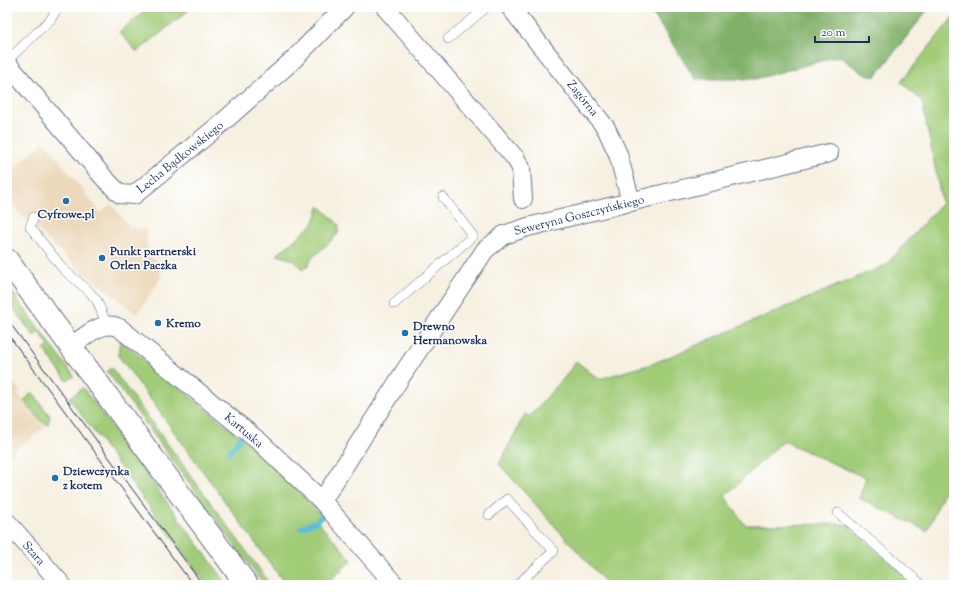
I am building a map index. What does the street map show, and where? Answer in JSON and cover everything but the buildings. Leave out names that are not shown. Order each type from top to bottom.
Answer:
[{"type":"main road","points":[[7,260],[247,585]]},
{"type":"street","name":"Lecha Bądkowskiego","points":[[7,62],[105,179],[120,194],[134,195],[223,122],[293,60],[345,7]]},
{"type":"street","points":[[385,7],[516,159],[521,168],[523,199]]},
{"type":"street","name":"Zagórna","points":[[510,7],[606,128],[618,154],[631,202]]},
{"type":"street","name":"Seweryna Goszczyńskiego","points":[[322,501],[406,369],[485,250],[504,235],[528,227],[829,153]]},
{"type":"street","points":[[70,347],[92,331],[107,325]]},
{"type":"street","name":"Kartuska","points":[[107,325],[117,327],[127,334],[261,443],[322,501],[396,585]]},
{"type":"street","name":"Szara","points":[[7,522],[62,585]]},
{"type":"lane","name":"Lecha Bądkowskiego","points":[[7,62],[51,19],[58,7]]},
{"type":"lane","points":[[448,39],[487,7]]},
{"type":"lane","points":[[443,197],[485,250]]},
{"type":"lane","points":[[34,217],[30,227],[64,270],[89,291],[97,301],[107,325]]},
{"type":"lane","points":[[394,304],[474,236]]},
{"type":"lane","points":[[489,515],[507,499],[554,551],[516,585]]},
{"type":"lane","points":[[838,513],[922,585]]},
{"type":"shaded area","points":[[44,141],[101,213],[111,204],[130,227],[146,230],[147,254],[159,263],[161,278],[137,314],[80,270],[17,211],[7,198],[7,174]]},
{"type":"shaded area","points":[[7,377],[20,391],[18,394],[45,427],[7,457]]},
{"type":"green space","points":[[149,7],[186,7],[189,10],[137,52],[119,32]]},
{"type":"green space","points":[[647,7],[930,7],[875,77],[864,74],[839,56],[756,79],[695,79]]},
{"type":"green space","points":[[954,16],[954,469],[927,531],[859,498],[866,478],[783,441],[725,496],[745,525],[846,524],[917,585],[889,585],[883,580],[858,585],[608,585],[499,464],[525,414],[529,417],[565,377],[576,361],[599,379],[652,364],[886,265],[942,203],[922,101],[901,82]]},
{"type":"green space","points":[[320,206],[339,225],[338,234],[311,259],[310,263],[303,270],[294,260],[277,255],[313,224]]},
{"type":"green space","points":[[7,285],[74,376],[67,381],[44,350],[49,346],[39,332],[34,336],[7,300]]},
{"type":"green space","points":[[120,340],[264,456],[321,515],[316,520],[352,560],[325,585],[286,585],[118,355]]},
{"type":"green space","points":[[111,367],[271,585],[264,585],[107,371]]},
{"type":"green space","points":[[83,388],[228,585],[207,585],[69,398]]},
{"type":"green space","points":[[32,392],[50,416],[48,425],[42,422],[24,401]]},
{"type":"waterway","points":[[229,452],[241,437]]},
{"type":"waterway","points":[[301,528],[317,521],[322,516]]},
{"type":"tram line","points":[[7,319],[203,585]]},
{"type":"tram line","points":[[7,333],[193,585]]},
{"type":"place","name":"Cyfrowe.pl","points":[[66,201]]},
{"type":"place","name":"Punkt partnerski Orlen Paczka","points":[[102,258]]},
{"type":"place","name":"Kremo","points":[[158,323]]},
{"type":"place","name":"Drewno Hermanowska","points":[[405,333]]},
{"type":"place","name":"Dziewczynka z kotem","points":[[55,478]]}]
